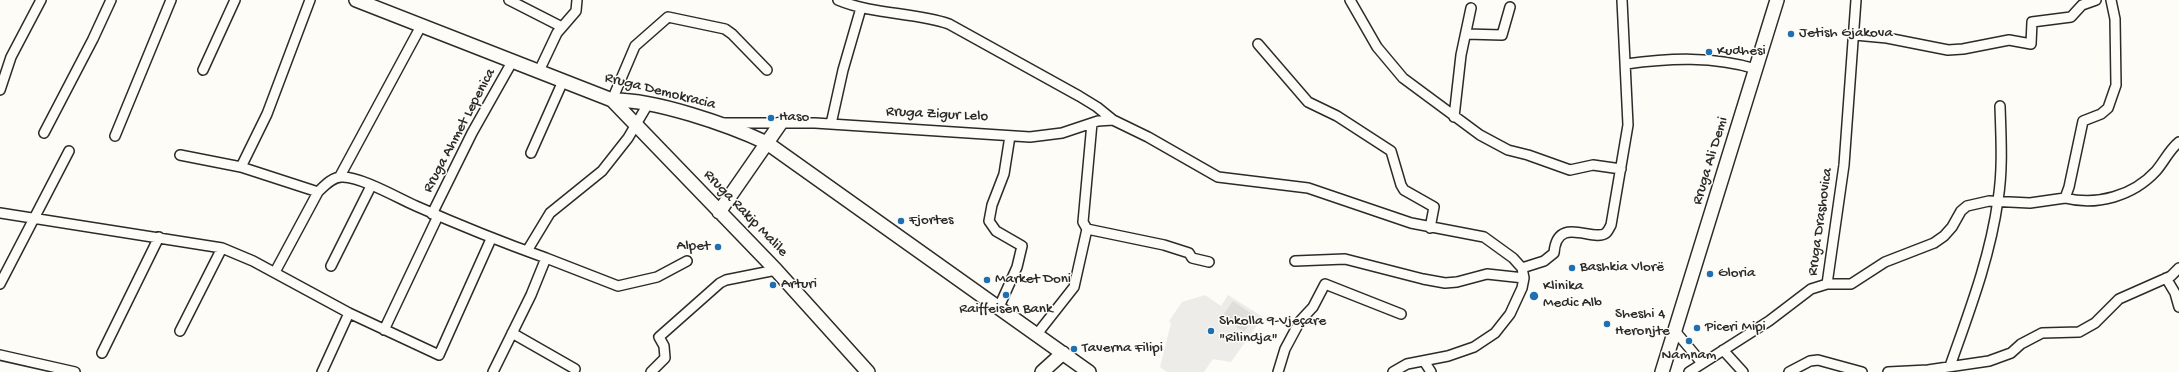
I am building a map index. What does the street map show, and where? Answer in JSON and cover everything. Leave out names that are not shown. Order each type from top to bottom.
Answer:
[{"type":"main road","name":"Rruga Demokracia","points":[[356,0],[612,100],[648,104],[719,123],[767,143],[1089,372]]},
{"type":"main road","name":"Rruga Ali Demi","points":[[1664,371],[1777,0]]},
{"type":"main road","name":"Rruga Rakip Malile","points":[[612,100],[776,270],[868,372]]},
{"type":"main road","points":[[719,212],[780,124]]},
{"type":"main road","points":[[1042,372],[1063,353]]},
{"type":"street","points":[[0,90],[11,57],[41,0]]},
{"type":"street","points":[[44,133],[111,0]]},
{"type":"street","points":[[115,136],[171,0]]},
{"type":"street","points":[[203,70],[235,0]]},
{"type":"street","points":[[241,167],[267,114],[310,0]]},
{"type":"street","points":[[509,0],[562,27]]},
{"type":"street","points":[[539,71],[551,43],[576,11],[577,0]]},
{"type":"street","points":[[838,0],[861,8],[934,19],[950,24],[1079,96],[1097,107],[1113,120],[1148,137],[1218,177],[1308,188],[1393,218],[1430,228],[1484,238],[1513,258],[1522,268],[1524,278],[1517,302],[1495,333],[1474,347],[1424,361],[1407,364],[1393,372]]},
{"type":"street","points":[[1350,0],[1377,47],[1403,78],[1480,135],[1508,150],[1528,154],[1570,170],[1594,165],[1621,169]]},
{"type":"street","points":[[1522,268],[1544,260],[1554,253],[1555,243],[1563,234],[1577,231],[1602,235],[1607,232],[1611,225],[1628,125],[1622,0]]},
{"type":"street","name":"Rruga Drashovica","points":[[1689,372],[1769,321],[1811,288],[1827,284],[1844,165],[1855,35],[1856,0]]},
{"type":"street","points":[[1855,35],[1887,38],[1948,50],[1962,49],[2009,40],[2031,44],[2032,22],[2071,17],[2082,5],[2096,0]]},
{"type":"street","points":[[2065,198],[2069,187],[2083,121],[2100,114],[2108,108],[2116,85],[2116,19],[2111,0]]},
{"type":"street","points":[[1466,34],[1502,35],[1510,7]]},
{"type":"street","points":[[832,124],[843,70],[861,8]]},
{"type":"street","points":[[1454,117],[1461,55],[1471,8]]},
{"type":"street","points":[[612,100],[634,46],[668,17],[725,29],[732,34],[767,70]]},
{"type":"street","points":[[275,272],[318,192],[325,185],[340,176],[421,26]]},
{"type":"street","points":[[1258,44],[1308,102],[1329,112],[1386,146],[1391,152],[1401,185],[1404,190],[1434,207],[1430,228]]},
{"type":"street","points":[[1626,64],[1694,58],[1722,61],[1756,69]]},
{"type":"street","name":"Rruga Ahmet Lepenica","points":[[384,330],[472,133],[512,62]]},
{"type":"street","points":[[531,153],[563,81]]},
{"type":"street","points":[[527,251],[550,213],[602,171],[636,125],[648,104]]},
{"type":"street","points":[[1950,366],[1985,266],[1998,201],[2002,163],[2000,106]]},
{"type":"street","name":"Rruga Zigur Lelo","points":[[719,123],[832,124],[1010,136],[1045,136],[1062,133],[1092,123],[1113,120]]},
{"type":"street","points":[[1037,334],[1074,287],[1087,229],[1083,222],[1092,123]]},
{"type":"street","points":[[999,307],[1017,267],[1022,246],[996,231],[989,221],[992,205],[1004,174],[1010,136]]},
{"type":"street","points":[[1827,284],[1851,284],[1858,281],[1874,267],[1934,243],[1944,236],[1961,211],[1967,206],[1977,203],[1998,201],[2030,203],[2065,198],[2079,202],[2094,201],[2113,197],[2129,191],[2156,171],[2168,153],[2179,142]]},
{"type":"street","points":[[0,284],[69,152]]},
{"type":"street","points":[[180,155],[241,167],[318,192]]},
{"type":"street","points":[[340,176],[349,177],[371,186],[491,240],[527,251],[623,286],[657,277],[687,261]]},
{"type":"street","points":[[331,266],[371,186]]},
{"type":"street","points":[[0,213],[222,248],[275,272],[349,313],[439,355],[491,240]]},
{"type":"street","points":[[1087,229],[1164,245],[1189,253],[1192,258],[1209,262]]},
{"type":"street","points":[[102,353],[159,237]]},
{"type":"street","points":[[180,331],[222,248]]},
{"type":"street","points":[[493,372],[537,282],[546,258]]},
{"type":"street","points":[[1295,261],[1345,258],[1423,279],[1445,283],[1457,282],[1487,274],[1524,278]]},
{"type":"street","points":[[1888,372],[1912,369],[1928,370],[1989,361],[1999,358],[2042,333],[2075,332],[2088,328],[2119,299],[2166,278],[2179,268]]},
{"type":"street","points":[[651,372],[665,358],[664,346],[659,336],[720,283],[726,280],[776,270]]},
{"type":"street","points":[[2166,278],[2175,292],[2179,307]]},
{"type":"street","points":[[1278,372],[1285,349],[1300,321],[1313,307],[1325,284],[1401,314]]},
{"type":"street","points":[[322,372],[349,313]]},
{"type":"street","points":[[1675,331],[1702,363]]},
{"type":"street","points":[[512,333],[575,369]]},
{"type":"street","points":[[1723,350],[1743,372]]},
{"type":"street","points":[[0,355],[76,372]]},
{"type":"street","points":[[1789,372],[1805,364],[1818,360],[1862,372]]},
{"type":"street","points":[[1424,361],[1431,372]]},
{"type":"shaded area","name":"Shkolla 9-Vjeçare \"Rilindja\"","points":[[1205,295],[1221,306],[1228,295],[1263,317],[1231,362],[1213,359],[1204,372],[1167,372],[1160,367],[1171,323],[1169,321],[1182,302]]},
{"type":"shaded area","points":[[1233,301],[1255,316],[1244,332],[1222,317]]},
{"type":"place","name":"Jetish Gjakova","points":[[1791,34]]},
{"type":"place","name":"Kudhesi","points":[[1709,52]]},
{"type":"place","name":"Haso","points":[[771,118]]},
{"type":"place","name":"Fjortes","points":[[901,221]]},
{"type":"place","name":"Alpet","points":[[718,247]]},
{"type":"place","name":"Bashkia Vlorë","points":[[1572,268]]},
{"type":"place","name":"Gloria","points":[[1710,274]]},
{"type":"place","name":"Market Doni","points":[[987,280]]},
{"type":"place","name":"Arturi","points":[[773,285]]},
{"type":"place","name":"Raiffeisen Bank","points":[[1006,295]]},
{"type":"place","name":"Klinika Medic Alb","points":[[1534,296]]},
{"type":"place","name":"Sheshi 4 Heronjte","points":[[1607,324]]},
{"type":"place","name":"Piceri Mipi","points":[[1697,328]]},
{"type":"place","name":"Shkolla 9-Vjeçare \"Rilindja\"","points":[[1211,331]]},
{"type":"place","name":"Namnam","points":[[1689,341]]},
{"type":"place","name":"Taverna Filipi","points":[[1074,349]]}]
